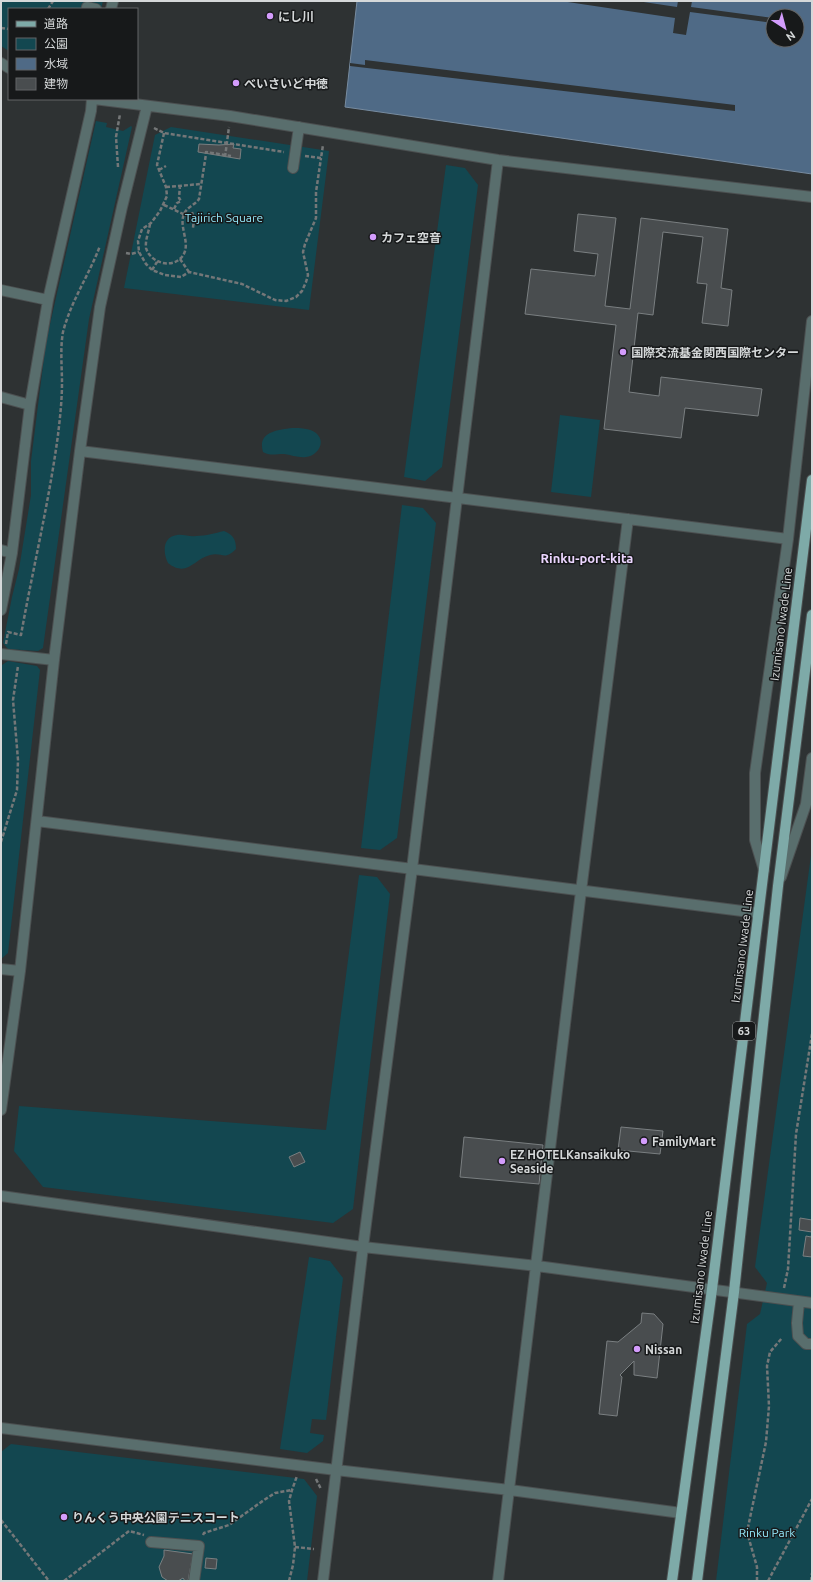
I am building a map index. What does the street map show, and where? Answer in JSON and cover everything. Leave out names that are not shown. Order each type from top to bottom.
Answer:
[{"type":"main road","name":"Izumisano Iwade Line","points":[[672,1581],[712,1288],[812,480]]},
{"type":"main road","name":"63","points":[[697,1581],[734,1292],[778,886],[812,615]]},
{"type":"street","points":[[1,610],[12,553],[30,405],[48,300],[93,100]]},
{"type":"street","points":[[101,100],[230,116],[498,160],[812,197]]},
{"type":"street","points":[[1,1110],[20,971],[54,660],[80,451],[100,307],[122,207],[148,106]]},
{"type":"street","points":[[293,168],[299,127]]},
{"type":"street","points":[[323,1581],[363,1247],[412,869],[498,160]]},
{"type":"street","points":[[1,290],[48,300]]},
{"type":"street","points":[[764,872],[755,840],[755,774],[788,539],[812,321]]},
{"type":"street","points":[[1,397],[30,405]]},
{"type":"street","points":[[80,451],[788,539]]},
{"type":"street","points":[[498,1581],[581,891],[628,519]]},
{"type":"street","points":[[1,550],[12,553]]},
{"type":"street","points":[[3,650],[54,660]]},
{"type":"street","points":[[778,886],[806,804],[812,758]]},
{"type":"street","points":[[37,821],[758,913]]},
{"type":"street","points":[[1,969],[20,971]]},
{"type":"street","points":[[1,1196],[363,1247],[537,1266],[712,1288],[812,1303]]},
{"type":"street","points":[[799,1302],[797,1323],[798,1336],[806,1344],[812,1344]]},
{"type":"street","points":[[1,1428],[510,1490],[681,1513]]},
{"type":"street","points":[[151,1542],[198,1546],[194,1581]]},
{"type":"path","points":[[117,172],[119,166],[116,137],[120,114]]},
{"type":"path","points":[[225,157],[230,116]]},
{"type":"path","points":[[154,128],[164,133],[321,158]]},
{"type":"path","points":[[164,133],[157,165],[166,187],[167,196],[164,205],[151,223],[146,241],[147,249],[157,262],[167,264],[180,259],[185,252],[186,246],[182,222],[186,210],[196,204],[199,199],[206,152],[231,156]]},
{"type":"path","points":[[180,259],[189,272],[242,284],[275,300],[286,301],[296,297],[302,291],[308,275],[304,252],[305,244],[316,218],[316,192],[323,145]]},
{"type":"path","points":[[159,170],[166,166]]},
{"type":"path","points":[[166,187],[201,184]]},
{"type":"path","points":[[174,209],[177,203],[181,202],[179,198],[180,185]]},
{"type":"path","points":[[164,205],[194,219]]},
{"type":"path","points":[[192,212],[194,219],[192,228]]},
{"type":"path","points":[[151,223],[142,229],[138,241],[139,252],[146,264],[152,270],[165,276],[181,277],[189,272]]},
{"type":"path","points":[[3,650],[8,632],[21,634],[48,495],[58,434],[62,386],[61,353],[63,334],[70,310],[101,244]]},
{"type":"path","points":[[126,253],[131,254],[139,252]]},
{"type":"path","points":[[152,270],[157,262]]},
{"type":"path","points":[[1,842],[17,790],[18,760],[13,700],[18,664],[11,663]]},
{"type":"path","points":[[784,1288],[788,1269],[796,1134],[812,1034]]},
{"type":"path","points":[[757,1581],[757,1567],[747,1532],[766,1442],[769,1406],[766,1366],[770,1352],[782,1338]]},
{"type":"path","points":[[289,1475],[302,1476]]},
{"type":"path","points":[[289,1581],[293,1565],[295,1546],[289,1501],[297,1476]]},
{"type":"path","points":[[311,1478],[316,1479],[321,1487],[321,1491]]},
{"type":"path","points":[[198,1546],[204,1533],[229,1525],[275,1493],[292,1490]]},
{"type":"path","points":[[768,1581],[812,1499]]},
{"type":"path","points":[[1,1520],[49,1581]]},
{"type":"path","points":[[64,1581],[129,1531],[146,1536],[151,1542]]},
{"type":"path","points":[[314,1556],[315,1541]]},
{"type":"path","points":[[295,1546],[314,1549]]},
{"type":"path","points":[[811,1581],[812,1573]]},
{"type":"green space","points":[[1,1],[103,1],[101,8],[8,8],[8,50],[1,46]]},
{"type":"green space","points":[[96,121],[107,123],[106,127],[123,131],[131,126],[132,127],[89,319],[43,648],[38,651],[8,649],[3,643],[19,569],[31,495],[31,461],[46,342]]},
{"type":"green space","name":"Tajirich Square","points":[[171,127],[329,151],[309,310],[124,288],[155,135]]},
{"type":"green space","points":[[446,165],[465,168],[478,185],[442,467],[425,481],[404,477]]},
{"type":"green space","points":[[560,415],[600,420],[591,497],[551,492]]},
{"type":"green space","points":[[292,428],[307,429],[316,433],[321,440],[321,444],[314,454],[310,456],[298,457],[263,452],[262,445],[266,436],[275,431]]},
{"type":"green space","points":[[402,505],[423,508],[436,523],[397,838],[380,850],[361,848]]},
{"type":"green space","points":[[224,531],[230,534],[235,540],[236,549],[229,555],[210,555],[190,566],[180,569],[168,563],[165,555],[165,546],[166,542],[172,536],[203,536]]},
{"type":"green space","points":[[8,661],[37,666],[40,670],[8,953],[1,959],[1,676],[2,665]]},
{"type":"green space","name":"Rinku Park","points":[[812,848],[812,1581],[716,1581],[747,1324],[760,1314],[767,1283],[755,1267]]},
{"type":"green space","points":[[359,875],[377,877],[390,894],[353,1209],[333,1223],[43,1187],[14,1151],[19,1106],[326,1130]]},
{"type":"green space","points":[[309,1257],[330,1261],[343,1278],[326,1420],[312,1419],[310,1433],[324,1435],[323,1441],[307,1453],[280,1449]]},
{"type":"green space","points":[[11,1444],[304,1479],[317,1496],[307,1581],[1,1581],[1,1452]]},
{"type":"water","points":[[357,1],[812,1],[812,174],[345,107]]},
{"type":"pier","points":[[561,1],[637,1],[677,7],[678,1],[692,1],[691,7],[765,17],[765,22],[690,12],[686,35],[673,33],[675,18]]},
{"type":"pier","points":[[365,60],[735,105],[735,111],[350,66],[350,63],[365,65]]},
{"type":"building","points":[[199,144],[234,144],[233,148],[241,149],[240,159],[198,152]]},
{"type":"building","name":"国際交流基金関西国際センター","points":[[578,214],[616,218],[605,306],[630,309],[641,218],[728,229],[721,288],[732,290],[728,326],[702,323],[707,284],[697,283],[703,237],[663,232],[653,315],[638,313],[629,392],[659,396],[661,377],[762,389],[758,416],[685,408],[681,438],[604,429],[616,325],[525,314],[531,269],[595,276],[598,254],[574,251]]},
{"type":"building","points":[[621,1127],[663,1131],[660,1154],[618,1150]]},
{"type":"building","name":"EZ HOTELKansaikuko Seaside","points":[[464,1137],[543,1145],[539,1184],[460,1177]]},
{"type":"building","points":[[300,1152],[305,1162],[294,1167],[289,1157]]},
{"type":"building","points":[[800,1218],[812,1220],[812,1232],[799,1230]]},
{"type":"building","points":[[812,1233],[812,1257],[803,1256],[806,1236],[811,1237]]},
{"type":"building","points":[[642,1313],[654,1314],[663,1324],[657,1378],[634,1375],[634,1361],[620,1375],[622,1377],[617,1416],[599,1414],[607,1341],[618,1342],[641,1323]]},
{"type":"building","points":[[164,1550],[193,1554],[188,1581],[185,1581],[183,1578],[178,1581],[168,1581],[162,1577],[159,1567],[164,1556]]},
{"type":"building","points":[[206,1558],[217,1559],[216,1569],[205,1568]]},
{"type":"place","name":"にし川","points":[[270,16]]},
{"type":"place","name":"べいさいど中徳","points":[[236,83]]},
{"type":"place","name":"カフェ空音","points":[[373,237]]},
{"type":"place","name":"国際交流基金関西国際センター","points":[[623,352]]},
{"type":"place","name":"FamilyMart","points":[[644,1141]]},
{"type":"place","name":"EZ HOTELKansaikuko Seaside","points":[[502,1161]]},
{"type":"place","name":"Nissan","points":[[637,1349]]},
{"type":"place","name":"りんくう中央公園テニスコート","points":[[64,1517]]},
{"type":"district","name":"Rinku-port-kita","points":[[587,558]]}]
